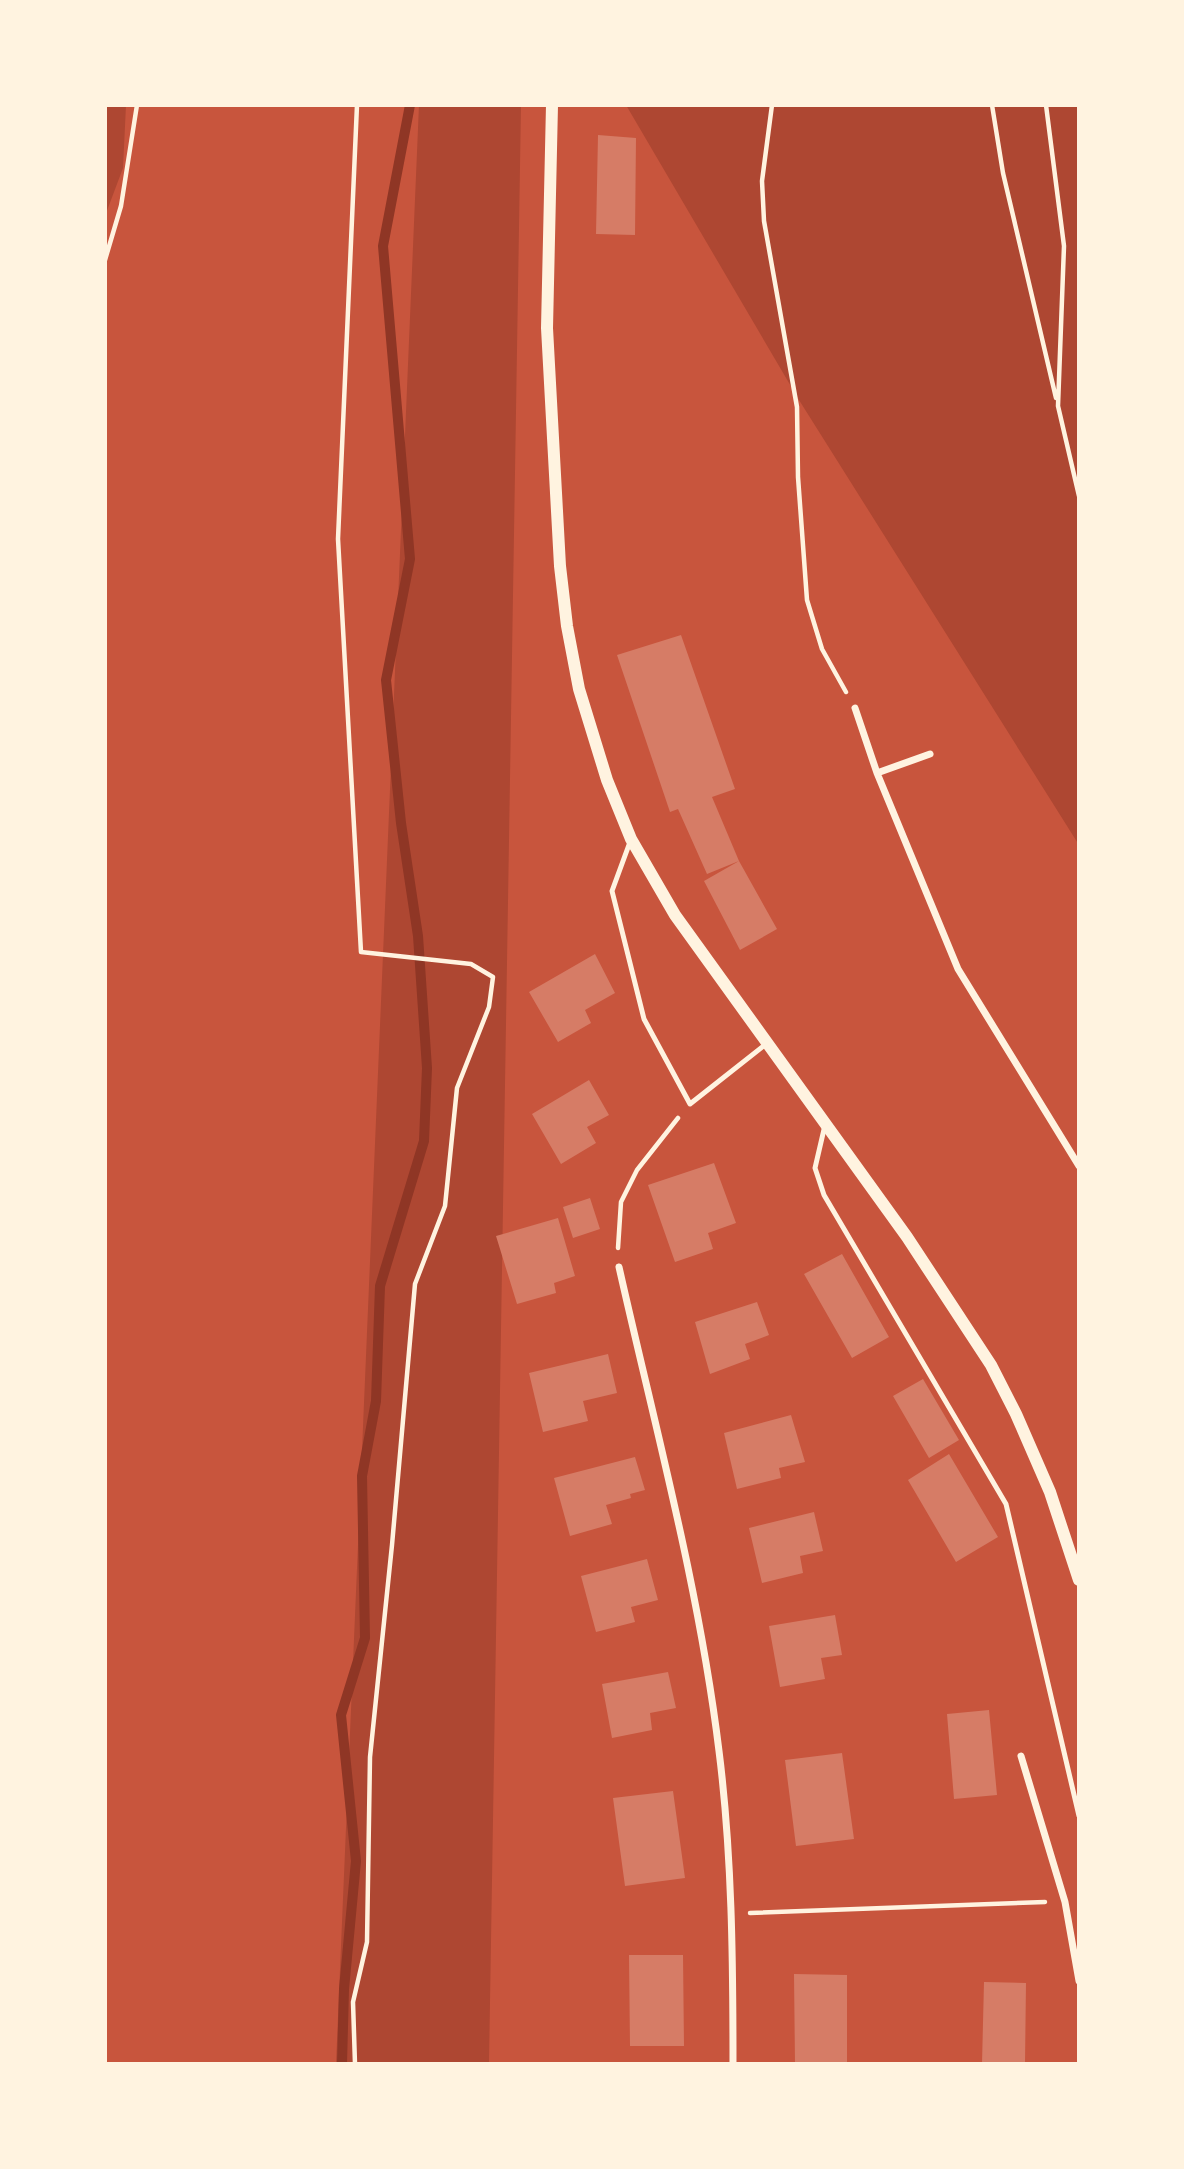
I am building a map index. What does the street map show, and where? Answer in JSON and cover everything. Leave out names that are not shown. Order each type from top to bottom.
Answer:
[{"type":"street","points":[[552,105],[547,328],[560,566],[567,626],[579,690],[607,779],[631,839],[676,915],[766,1044],[908,1237],[991,1366],[1016,1413],[1049,1493],[1079,1580]]},
{"type":"street","points":[[855,708],[877,773],[958,969],[1079,1166]]},
{"type":"street","points":[[877,773],[930,754]]},
{"type":"street","points":[[619,1267],[696,1604],[719,1752],[732,1914],[733,2064]]},
{"type":"street","points":[[1021,1756],[1065,1902],[1079,1981]]},
{"type":"lane","points":[[631,839],[612,891],[644,1019],[690,1104],[766,1044]]},
{"type":"lane","points":[[825,1125],[815,1168],[824,1195],[1006,1504],[1079,1816]]},
{"type":"path","points":[[105,260],[121,206],[137,105]]},
{"type":"path","points":[[355,2064],[354,2002],[367,1942],[370,1757],[415,1284],[444,1206],[457,1088],[489,1007],[493,977],[471,964],[361,952],[338,539],[357,105]]},
{"type":"path","points":[[772,105],[762,181],[764,221],[797,407],[807,600],[822,649],[855,708]]},
{"type":"path","points":[[992,105],[1003,173],[1079,493]]},
{"type":"path","points":[[1045,105],[1064,246],[1058,406]]},
{"type":"path","points":[[619,1267],[621,1202],[637,1170],[690,1104]]},
{"type":"path","points":[[732,1914],[1065,1902]]},
{"type":"shaded area","points":[[105,105],[126,105],[123,168],[105,216]]},
{"type":"shaded area","points":[[419,105],[521,105],[489,2064],[336,2064]]},
{"type":"shaded area","points":[[626,105],[1079,105],[1079,845],[799,400]]},
{"type":"building","points":[[598,135],[636,138],[635,235],[596,234]]},
{"type":"building","points":[[681,635],[735,789],[712,797],[739,861],[707,874],[678,809],[670,812],[617,655]]},
{"type":"building","points":[[739,861],[777,929],[740,950],[704,881]]},
{"type":"building","points":[[595,954],[615,993],[585,1010],[591,1023],[558,1042],[529,992]]},
{"type":"building","points":[[589,1080],[609,1115],[587,1127],[596,1143],[561,1164],[532,1114]]},
{"type":"building","points":[[714,1163],[736,1223],[708,1233],[713,1249],[675,1262],[648,1185]]},
{"type":"building","points":[[590,1198],[600,1229],[573,1238],[563,1207]]},
{"type":"building","points":[[558,1218],[575,1276],[554,1283],[556,1293],[517,1304],[496,1236]]},
{"type":"building","points":[[842,1254],[889,1337],[852,1358],[804,1274]]},
{"type":"building","points":[[757,1302],[769,1335],[745,1344],[750,1359],[710,1374],[695,1322]]},
{"type":"building","points":[[608,1354],[617,1393],[583,1401],[588,1421],[543,1432],[529,1373]]},
{"type":"building","points":[[923,1379],[959,1440],[929,1458],[893,1396]]},
{"type":"building","points":[[791,1415],[805,1462],[779,1468],[781,1478],[737,1489],[724,1433]]},
{"type":"building","points":[[949,1454],[998,1537],[956,1562],[908,1480]]},
{"type":"building","points":[[635,1457],[645,1490],[630,1494],[631,1498],[606,1505],[612,1524],[570,1536],[554,1478]]},
{"type":"building","points":[[814,1512],[823,1551],[800,1556],[803,1573],[762,1583],[749,1528]]},
{"type":"building","points":[[647,1559],[658,1600],[631,1607],[635,1622],[596,1632],[581,1576]]},
{"type":"building","points":[[835,1615],[842,1655],[821,1658],[825,1679],[780,1687],[769,1626]]},
{"type":"building","points":[[668,1672],[676,1708],[650,1713],[652,1730],[612,1738],[602,1684]]},
{"type":"building","points":[[989,1710],[997,1795],[954,1799],[947,1714]]},
{"type":"building","points":[[842,1753],[854,1839],[796,1846],[785,1760]]},
{"type":"building","points":[[673,1791],[685,1878],[625,1886],[613,1798]]},
{"type":"building","points":[[629,1955],[683,1955],[684,2046],[630,2046]]},
{"type":"building","points":[[794,1974],[847,1975],[847,2064],[795,2064]]},
{"type":"building","points":[[984,1982],[1026,1983],[1025,2064],[982,2064]]},
{"type":"waterway","points":[[342,2064],[344,1989],[356,1861],[341,1715],[365,1638],[362,1476],[376,1401],[380,1286],[424,1141],[427,1068],[418,936],[401,823],[386,680],[410,559],[383,246],[410,105]]}]
